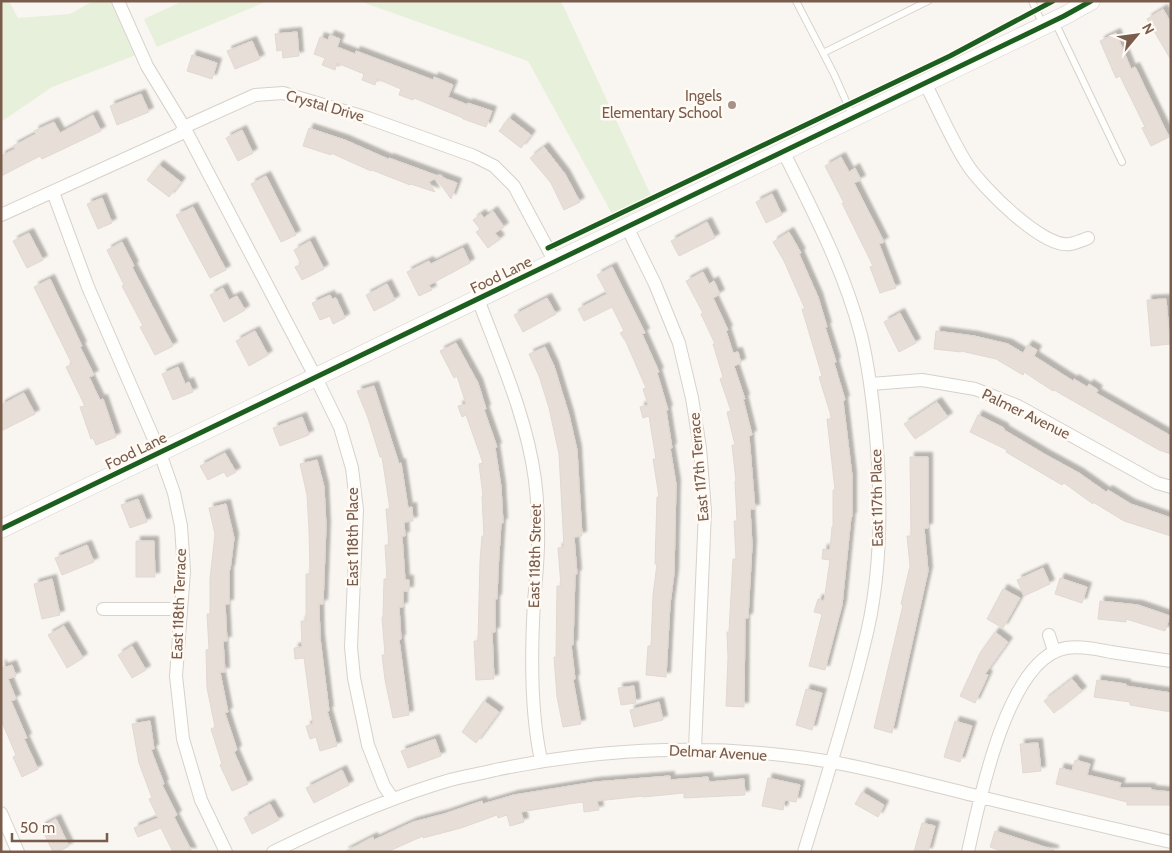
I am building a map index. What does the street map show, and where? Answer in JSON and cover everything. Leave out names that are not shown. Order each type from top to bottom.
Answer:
[{"type":"street","points":[[118,1],[147,66],[184,127]]},
{"type":"street","name":"Food Lane","points":[[1,529],[1049,23],[1090,1]]},
{"type":"street","points":[[925,83],[968,165],[985,186],[1021,222],[1052,241],[1069,245],[1088,238]]},
{"type":"street","name":"Crystal Drive","points":[[1,215],[180,134],[184,127],[256,95],[283,93],[368,118],[474,156],[494,166],[514,186],[555,262]]},
{"type":"street","name":"East 118th Place","points":[[184,127],[340,427],[352,468],[356,510],[352,647],[354,678],[368,745],[384,786],[393,799]]},
{"type":"street","name":"East 117th Place","points":[[783,151],[827,238],[861,334],[871,384],[880,486],[878,570],[865,644],[804,852]]},
{"type":"street","name":"East 118th Terrace","points":[[53,192],[88,287],[160,453],[174,493],[181,526],[184,571],[176,676],[183,740],[201,800],[226,852]]},
{"type":"street","name":"East 117th Terrace","points":[[627,227],[655,284],[679,343],[692,398],[700,448],[705,511],[695,749]]},
{"type":"street","name":"East 118th Street","points":[[478,299],[508,376],[527,441],[535,480],[539,532],[534,615],[533,676],[536,736],[541,760]]},
{"type":"street","name":"Palmer Avenue","points":[[871,384],[922,380],[975,389],[1018,406],[1157,483],[1171,487]]},
{"type":"street","points":[[103,609],[181,610]]},
{"type":"street","points":[[1049,635],[1054,652]]},
{"type":"street","points":[[968,852],[980,797],[995,746],[1012,702],[1032,669],[1040,661],[1054,652],[1065,648],[1083,647],[1171,661]]},
{"type":"street","name":"Delmar Avenue","points":[[273,852],[322,828],[393,799],[451,780],[541,760],[619,751],[695,749],[761,753],[831,762],[904,777],[1171,842]]},
{"type":"street","points":[[1,813],[18,852]]},
{"type":"lane","points":[[796,1],[853,117]]},
{"type":"lane","points":[[823,53],[928,1]]},
{"type":"lane","points":[[1032,1],[1049,23],[1122,162]]},
{"type":"green space","points":[[1,1],[9,1],[18,18],[70,14],[93,1],[118,1],[141,53],[52,87],[1,122]]},
{"type":"green space","points":[[183,1],[268,1],[157,47],[144,19]]},
{"type":"green space","points":[[359,1],[561,1],[654,202],[616,221],[528,61]]},
{"type":"building","points":[[1163,9],[1171,23],[1171,60],[1147,19]]},
{"type":"building","points":[[297,32],[299,56],[283,58],[282,50],[277,51],[275,34]]},
{"type":"building","points":[[1116,33],[1131,69],[1135,67],[1169,137],[1151,146],[1142,128],[1145,127],[1120,76],[1116,78],[1100,41]]},
{"type":"building","points":[[330,35],[340,39],[337,47],[355,54],[356,51],[433,80],[434,77],[453,85],[448,97],[468,105],[468,103],[492,111],[486,127],[414,98],[413,100],[399,95],[401,89],[377,79],[375,85],[362,80],[364,74],[337,63],[335,70],[322,65],[325,58],[314,54],[320,37],[328,40]]},
{"type":"building","points":[[252,41],[260,59],[235,69],[227,51]]},
{"type":"building","points":[[192,55],[217,63],[212,79],[187,71]]},
{"type":"building","points":[[141,94],[149,112],[117,125],[110,106]]},
{"type":"building","points":[[93,115],[101,131],[42,159],[40,156],[1,176],[1,156],[15,149],[13,146],[36,134],[34,131],[54,122],[60,133]]},
{"type":"building","points":[[509,118],[531,135],[521,148],[499,131]]},
{"type":"building","points":[[309,128],[345,140],[388,159],[457,183],[451,199],[436,178],[429,182],[435,192],[371,171],[331,153],[331,155],[303,146]]},
{"type":"building","points":[[242,130],[253,153],[238,161],[226,138]]},
{"type":"building","points":[[544,147],[565,174],[580,202],[564,210],[551,183],[530,158]]},
{"type":"building","points":[[841,157],[849,172],[855,168],[861,180],[854,183],[884,242],[879,244],[896,288],[880,293],[870,267],[873,266],[825,166]]},
{"type":"building","points":[[159,165],[181,182],[169,197],[147,180]]},
{"type":"building","points":[[266,176],[296,235],[281,242],[251,184]]},
{"type":"building","points":[[772,194],[782,215],[766,223],[756,202]]},
{"type":"building","points":[[102,198],[112,223],[98,229],[87,204]]},
{"type":"building","points":[[193,207],[226,270],[210,278],[176,215]]},
{"type":"building","points":[[493,211],[504,227],[495,233],[500,239],[488,248],[476,232],[480,229],[473,220],[481,214],[484,218]]},
{"type":"building","points":[[707,222],[715,238],[679,256],[671,241]]},
{"type":"building","points":[[789,232],[801,253],[799,254],[818,297],[827,327],[825,327],[845,400],[843,401],[852,476],[852,517],[842,605],[825,670],[809,666],[822,614],[814,612],[818,599],[824,601],[830,560],[822,559],[823,549],[830,550],[833,527],[833,490],[835,490],[827,419],[832,419],[819,377],[822,376],[802,309],[805,309],[784,261],[773,242]]},
{"type":"building","points":[[29,233],[43,260],[27,268],[13,241]]},
{"type":"building","points":[[310,241],[324,269],[302,280],[295,267],[301,264],[294,250]]},
{"type":"building","points":[[122,242],[134,266],[132,267],[173,346],[155,355],[140,327],[143,326],[122,286],[124,285],[107,250]]},
{"type":"building","points":[[463,248],[470,263],[429,285],[432,290],[419,296],[407,272],[429,261],[431,264]]},
{"type":"building","points":[[612,267],[645,333],[642,334],[659,372],[657,373],[668,410],[666,410],[672,448],[670,448],[676,484],[674,574],[670,604],[666,677],[646,675],[648,646],[651,646],[653,595],[657,564],[655,564],[657,497],[659,497],[653,459],[656,459],[649,416],[643,418],[640,407],[648,405],[643,389],[646,388],[626,342],[620,333],[624,331],[612,307],[584,321],[578,309],[607,294],[597,275]]},
{"type":"building","points":[[703,272],[709,284],[714,281],[720,294],[713,298],[728,330],[726,331],[733,353],[738,352],[741,363],[734,366],[745,399],[743,399],[752,435],[749,436],[755,509],[750,509],[752,545],[748,618],[745,618],[744,707],[726,706],[727,632],[729,632],[733,559],[736,559],[734,521],[737,521],[736,481],[732,445],[735,445],[727,412],[731,411],[720,379],[723,377],[713,344],[715,344],[701,314],[703,313],[686,281]]},
{"type":"building","points":[[50,279],[82,346],[80,347],[94,375],[89,377],[100,400],[103,399],[116,437],[96,445],[93,438],[91,439],[80,407],[85,406],[66,367],[72,364],[34,287]]},
{"type":"building","points":[[387,284],[395,300],[374,311],[366,295]]},
{"type":"building","points":[[223,288],[229,300],[237,296],[245,310],[224,322],[210,295]]},
{"type":"building","points":[[330,295],[332,299],[336,298],[345,318],[333,324],[330,316],[320,320],[312,303]]},
{"type":"building","points":[[547,298],[556,314],[523,332],[514,315]]},
{"type":"building","points":[[1166,299],[1170,344],[1151,346],[1147,300]]},
{"type":"building","points":[[900,313],[916,343],[899,352],[884,322]]},
{"type":"building","points":[[255,331],[268,355],[249,366],[236,341]]},
{"type":"building","points":[[936,331],[974,336],[1008,344],[1023,353],[1028,345],[1037,350],[1034,356],[1073,381],[1074,379],[1087,387],[1089,384],[1098,390],[1096,393],[1171,436],[1171,454],[1159,450],[1053,391],[1024,372],[1023,375],[996,359],[961,351],[934,349]]},
{"type":"building","points":[[456,343],[478,383],[486,409],[484,410],[497,447],[495,448],[501,487],[503,523],[501,523],[497,599],[495,599],[495,632],[492,632],[494,679],[476,680],[474,641],[478,641],[480,561],[482,536],[484,536],[483,496],[479,464],[483,463],[466,415],[462,417],[458,406],[466,404],[457,376],[454,378],[440,351]]},
{"type":"building","points":[[545,347],[554,366],[569,415],[577,450],[582,536],[574,537],[577,574],[575,575],[573,645],[571,645],[575,679],[573,680],[581,724],[563,727],[557,697],[554,657],[556,657],[557,586],[561,586],[558,548],[564,547],[559,454],[549,408],[539,376],[529,354]]},
{"type":"building","points":[[178,367],[185,384],[189,382],[193,392],[173,400],[162,374]]},
{"type":"building","points":[[374,386],[399,464],[401,463],[408,508],[412,507],[413,521],[404,522],[405,536],[402,536],[405,580],[409,580],[409,591],[403,591],[403,607],[399,607],[401,639],[399,640],[409,715],[393,718],[382,655],[385,655],[382,617],[384,579],[387,579],[385,545],[389,545],[386,509],[390,509],[382,457],[380,457],[368,418],[357,391]]},
{"type":"building","points":[[24,393],[35,414],[1,431],[1,405]]},
{"type":"building","points":[[937,402],[948,417],[915,439],[904,424]]},
{"type":"building","points":[[978,415],[1004,428],[1004,430],[1079,473],[1106,492],[1108,490],[1131,504],[1171,518],[1171,536],[1124,521],[1093,502],[1093,504],[1064,483],[1062,485],[1006,452],[1007,450],[970,432]]},
{"type":"building","points":[[302,417],[309,435],[280,446],[273,428]]},
{"type":"building","points":[[225,453],[236,472],[227,477],[224,472],[208,480],[200,466]]},
{"type":"building","points":[[910,457],[928,457],[928,528],[924,528],[928,571],[892,733],[874,728],[903,605],[901,604],[910,566],[907,536],[911,536]]},
{"type":"building","points":[[317,460],[324,487],[326,526],[323,604],[319,604],[320,638],[329,711],[327,711],[337,746],[320,751],[316,737],[310,739],[306,726],[313,724],[304,658],[295,659],[294,648],[302,647],[301,621],[306,621],[306,574],[310,574],[307,495],[300,464]]},
{"type":"building","points":[[138,499],[147,522],[130,528],[121,505]]},
{"type":"building","points":[[226,504],[234,538],[229,570],[229,604],[225,604],[227,641],[223,641],[225,672],[220,672],[228,712],[225,713],[237,750],[234,752],[248,784],[232,791],[220,765],[222,764],[211,729],[215,727],[207,688],[206,650],[209,649],[207,614],[210,614],[210,579],[215,534],[209,508]]},
{"type":"building","points":[[136,541],[154,541],[155,577],[136,577]]},
{"type":"building","points":[[87,545],[94,562],[62,575],[55,558]]},
{"type":"building","points":[[1043,568],[1050,584],[1024,596],[1017,580]]},
{"type":"building","points":[[1060,578],[1087,587],[1082,603],[1055,594]]},
{"type":"building","points":[[52,579],[60,615],[42,619],[34,584]]},
{"type":"building","points":[[1003,589],[1020,598],[1003,628],[987,619]]},
{"type":"building","points":[[1100,601],[1138,605],[1170,616],[1165,631],[1126,619],[1126,622],[1098,619]]},
{"type":"building","points":[[64,626],[83,658],[67,668],[48,635]]},
{"type":"building","points":[[995,632],[1008,642],[985,674],[988,675],[975,703],[960,696],[980,653]]},
{"type":"building","points":[[132,646],[146,670],[132,678],[118,655]]},
{"type":"building","points":[[1,664],[3,668],[12,665],[16,676],[8,679],[16,699],[11,701],[27,738],[24,739],[38,769],[22,777],[13,757],[16,755],[1,720]]},
{"type":"building","points":[[1072,679],[1082,691],[1054,713],[1044,701]]},
{"type":"building","points":[[1097,680],[1171,693],[1171,712],[1130,705],[1130,702],[1094,697]]},
{"type":"building","points":[[634,686],[636,703],[621,705],[618,688]]},
{"type":"building","points":[[806,689],[822,693],[812,730],[796,725]]},
{"type":"building","points":[[484,701],[499,712],[476,743],[462,732]]},
{"type":"building","points":[[659,702],[663,720],[634,727],[630,710]]},
{"type":"building","points":[[150,721],[154,749],[151,750],[164,784],[162,785],[177,815],[174,817],[192,852],[173,852],[161,828],[138,837],[134,828],[158,818],[149,799],[152,798],[139,763],[132,724]]},
{"type":"building","points":[[955,721],[972,726],[960,762],[944,757]]},
{"type":"building","points":[[435,739],[441,756],[408,768],[401,751]]},
{"type":"building","points":[[1038,743],[1041,771],[1023,773],[1020,744]]},
{"type":"building","points":[[1075,760],[1090,764],[1087,775],[1121,783],[1119,788],[1151,788],[1151,790],[1171,792],[1171,805],[1127,805],[1127,802],[1056,784],[1060,768],[1072,771]]},
{"type":"building","points":[[342,770],[349,785],[314,803],[306,788]]},
{"type":"building","points":[[670,776],[670,780],[708,777],[709,782],[744,779],[745,795],[684,798],[684,793],[643,796],[597,801],[599,810],[584,812],[583,802],[521,812],[524,822],[510,826],[507,815],[498,818],[497,815],[461,828],[423,838],[423,836],[387,852],[344,852],[373,837],[374,840],[413,822],[482,801],[483,804],[514,795],[595,782]]},
{"type":"building","points":[[768,778],[800,785],[796,802],[785,800],[783,810],[762,806]]},
{"type":"building","points":[[862,792],[884,805],[878,817],[855,804]]},
{"type":"building","points":[[270,804],[279,820],[252,834],[244,818]]},
{"type":"building","points":[[56,819],[69,846],[58,852],[53,852],[41,827]]},
{"type":"building","points":[[922,823],[935,826],[928,852],[914,852]]},
{"type":"building","points":[[995,831],[1054,850],[1054,852],[1004,852],[990,847]]},
{"type":"cycle path","points":[[548,248],[950,56],[1053,1]]},
{"type":"cycle path","points":[[1,529],[1064,16],[1091,1]]},
{"type":"place","name":"Ingels Elementary School","points":[[732,105]]}]
